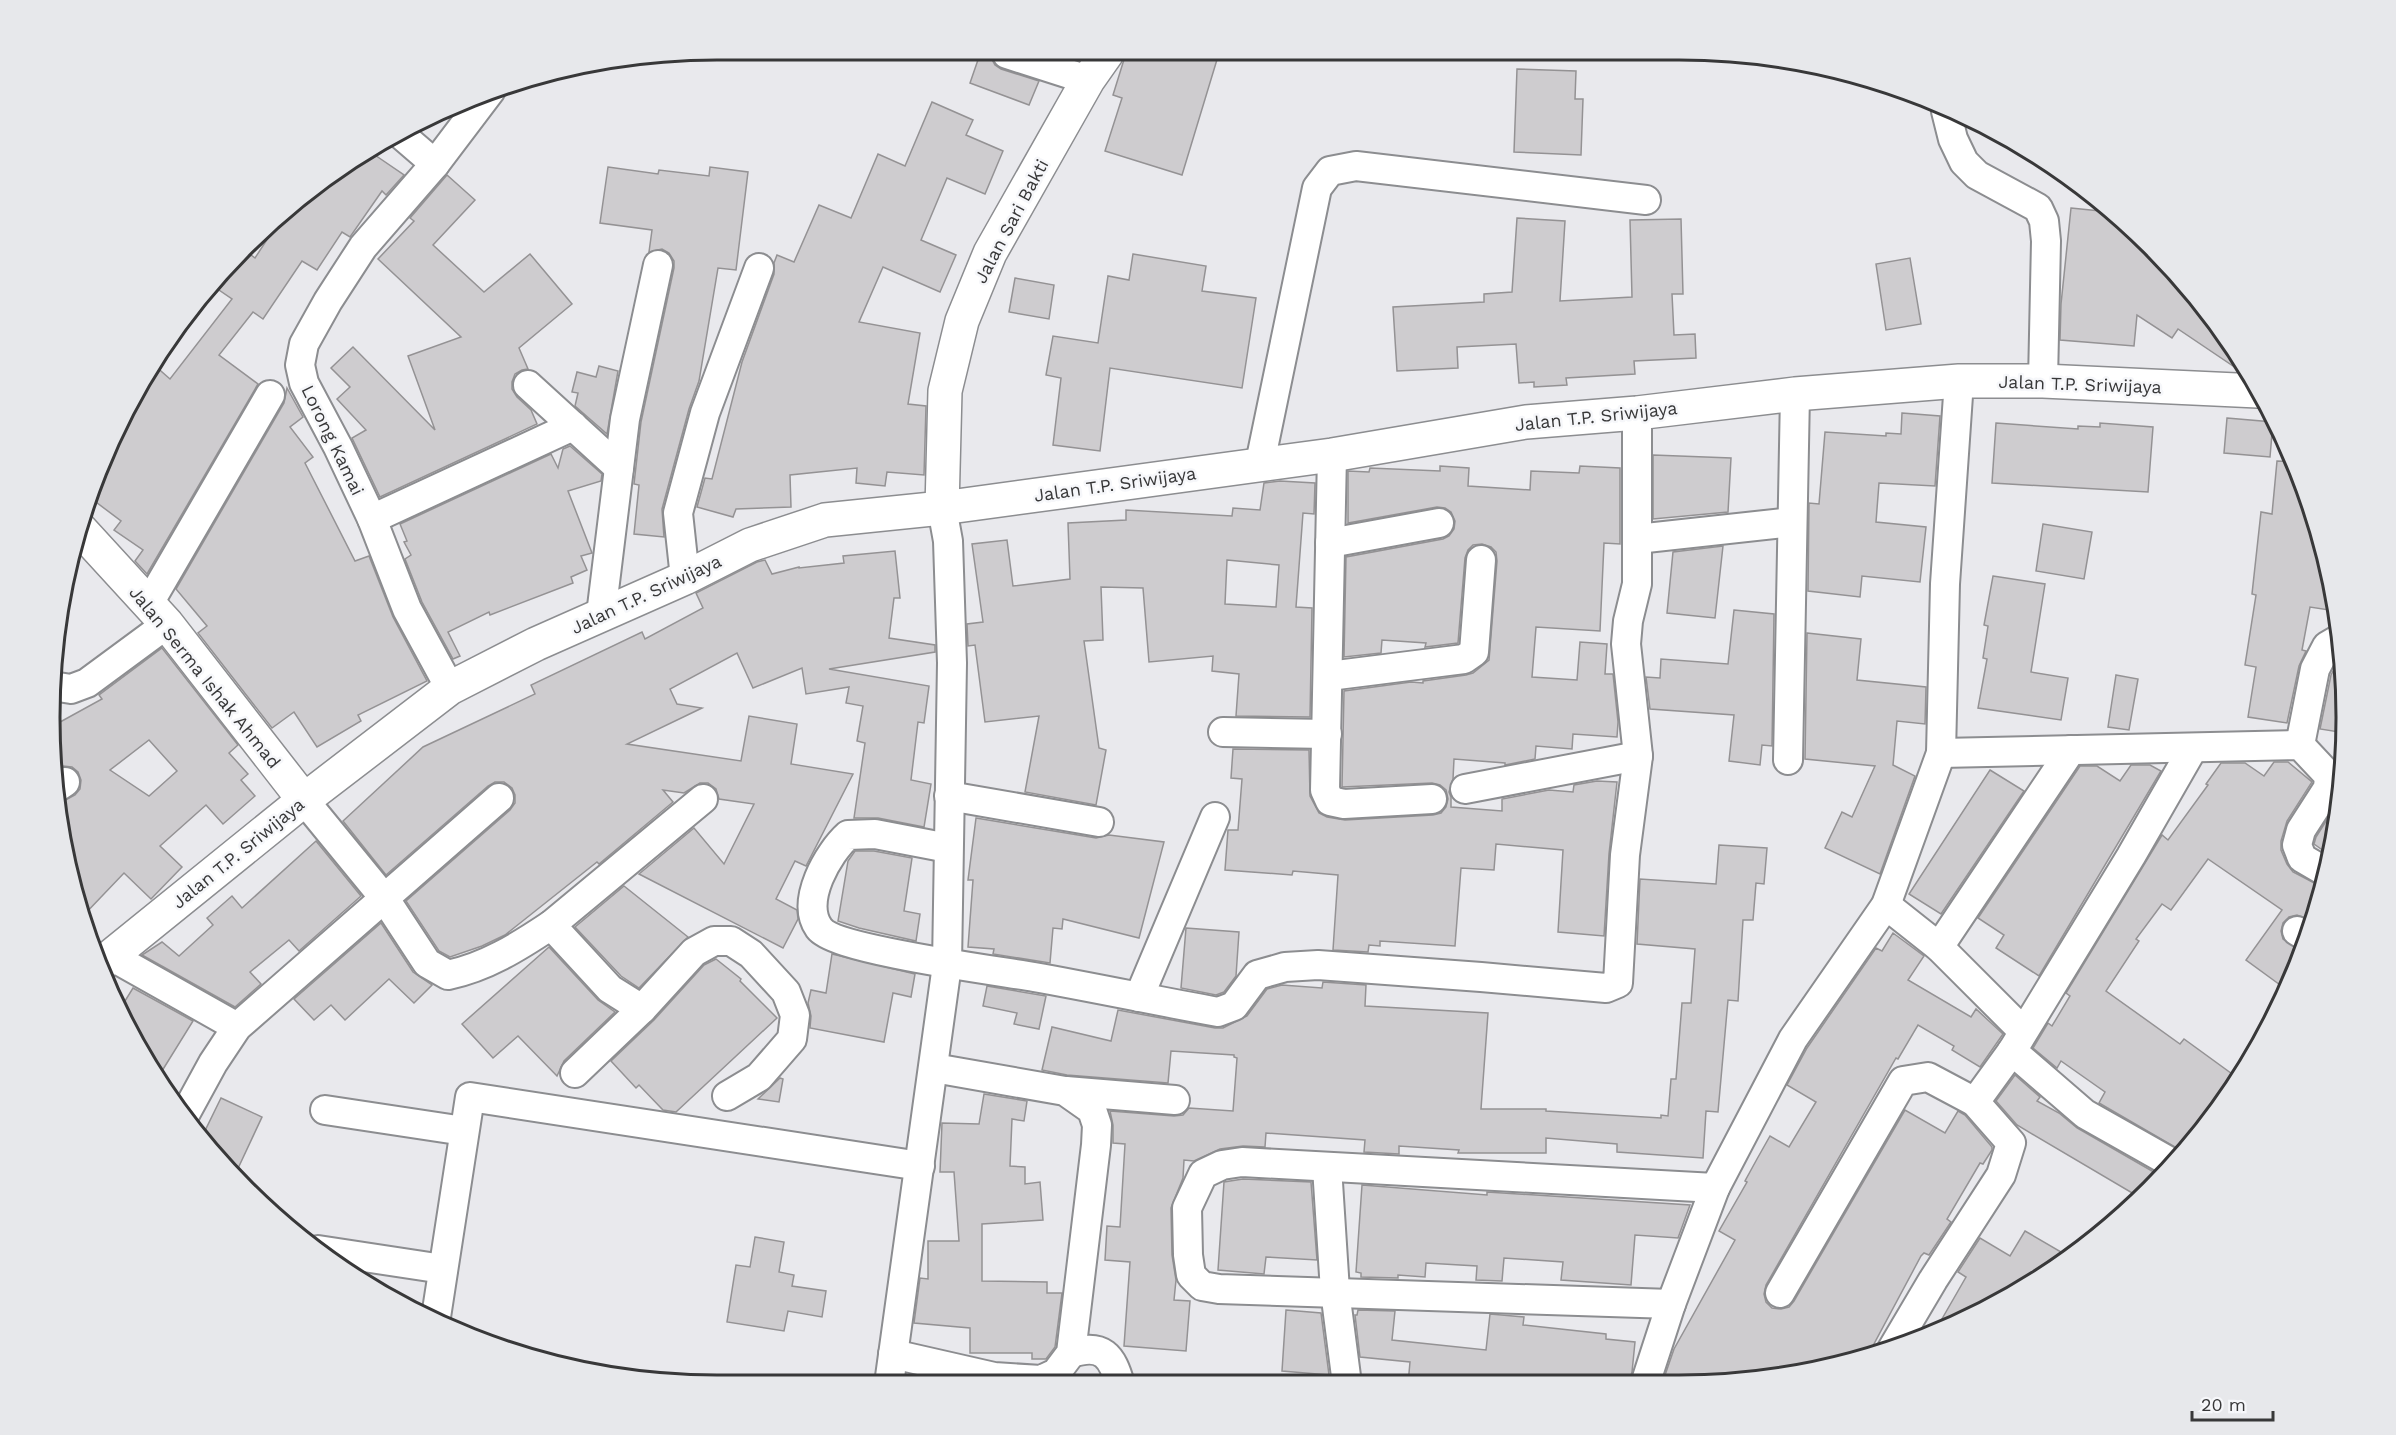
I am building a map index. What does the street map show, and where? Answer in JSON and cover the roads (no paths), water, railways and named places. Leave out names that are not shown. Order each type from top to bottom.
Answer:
[{"type":"main road","name":"Jalan Sari Bakti","points":[[942,508],[945,391],[962,321],[990,253],[1088,80],[1102,60]]},
{"type":"main road","name":"Jalan T.P. Sriwijaya","points":[[106,959],[304,800],[450,688],[536,644],[685,578],[750,545],[825,520],[942,508],[1332,455],[1526,422],[1795,394],[1959,381],[2043,381],[2249,391]]},
{"type":"main road","name":"Jalan Serma Ishak Ahmad","points":[[86,535],[157,614],[304,800]]},
{"type":"street","points":[[1026,60],[1088,80]]},
{"type":"street","name":"Lorong Kamai","points":[[450,688],[407,609],[372,519],[304,383],[300,365],[304,344],[328,301],[363,247],[435,164],[480,105]]},
{"type":"street","points":[[1948,118],[1953,139],[1964,162],[1977,175],[2038,207],[2044,221],[2046,240],[2043,381]]},
{"type":"street","points":[[407,139],[435,164]]},
{"type":"street","points":[[1260,464],[1317,188],[1330,171],[1356,166],[1646,200]]},
{"type":"street","points":[[601,615],[625,419],[658,265]]},
{"type":"street","points":[[685,578],[678,513],[705,413],[759,268]]},
{"type":"street","points":[[1648,1375],[1671,1304],[1715,1188],[1793,1039],[1886,904],[1941,753],[1945,584],[1959,381]]},
{"type":"street","points":[[528,385],[619,468]]},
{"type":"street","points":[[1788,760],[1795,394]]},
{"type":"street","points":[[61,687],[71,689],[87,683],[157,614],[270,395]]},
{"type":"street","points":[[948,848],[875,834],[848,835],[837,846],[814,888],[813,916],[819,929],[828,935],[947,965],[1033,977],[1218,1012],[1234,1006],[1257,975],[1285,967],[1318,965],[1606,988],[1618,983],[1624,855],[1638,756],[1626,644],[1628,621],[1637,584],[1637,412]]},
{"type":"street","points":[[372,519],[573,426]]},
{"type":"street","points":[[1332,455],[1325,790],[1330,801],[1344,804],[1432,799]]},
{"type":"street","points":[[890,1375],[947,965],[952,663],[948,541],[942,508]]},
{"type":"street","points":[[1637,539],[1792,522]]},
{"type":"street","points":[[1330,543],[1439,523]]},
{"type":"street","points":[[1329,676],[1464,659],[1474,652],[1481,560]]},
{"type":"street","points":[[2300,745],[2315,669],[2327,646],[2331,643]]},
{"type":"street","points":[[1223,732],[1327,734]]},
{"type":"street","points":[[1941,753],[2300,745],[2329,776],[2328,788],[2301,830],[2297,845],[2302,858],[2318,868]]},
{"type":"street","points":[[1975,1102],[2017,1041],[2131,856],[2193,748]]},
{"type":"street","points":[[1939,947],[2072,750]]},
{"type":"street","points":[[1465,789],[1638,756]]},
{"type":"street","points":[[949,796],[1099,822]]},
{"type":"street","points":[[189,1108],[213,1063],[237,1027],[498,798]]},
{"type":"street","points":[[304,800],[385,899],[427,963],[448,975],[471,970],[500,957],[551,925],[703,799]]},
{"type":"street","points":[[1139,997],[1215,817]]},
{"type":"street","points":[[1886,904],[1939,947],[2017,1041],[2085,1114],[2165,1159]]},
{"type":"street","points":[[551,925],[610,989],[642,1009]]},
{"type":"street","points":[[575,1073],[642,1009],[694,951],[714,942],[731,941],[751,954],[786,992],[795,1015],[792,1039],[759,1077],[727,1095]]},
{"type":"street","points":[[107,961],[237,1027]]},
{"type":"street","points":[[934,1068],[1065,1091],[1175,1100]]},
{"type":"street","points":[[1780,1293],[1903,1081],[1928,1077],[1975,1102],[2011,1143],[2001,1175],[1900,1336]]},
{"type":"street","points":[[1052,1375],[1056,1373],[1071,1353],[1097,1125],[1092,1110],[1065,1091]]},
{"type":"street","points":[[437,1312],[470,1097],[920,1166]]},
{"type":"street","points":[[325,1110],[464,1131]]},
{"type":"street","points":[[1671,1304],[1335,1291],[1219,1289],[1202,1286],[1191,1275],[1188,1256],[1187,1208],[1203,1174],[1222,1165],[1242,1162],[1715,1188]]},
{"type":"street","points":[[1327,1167],[1335,1291],[1346,1375]]},
{"type":"street","points":[[336,1253],[443,1269]]},
{"type":"street","points":[[1071,1353],[1089,1350],[1103,1353],[1114,1363],[1117,1375]]},
{"type":"street","points":[[893,1354],[985,1375]]}]
